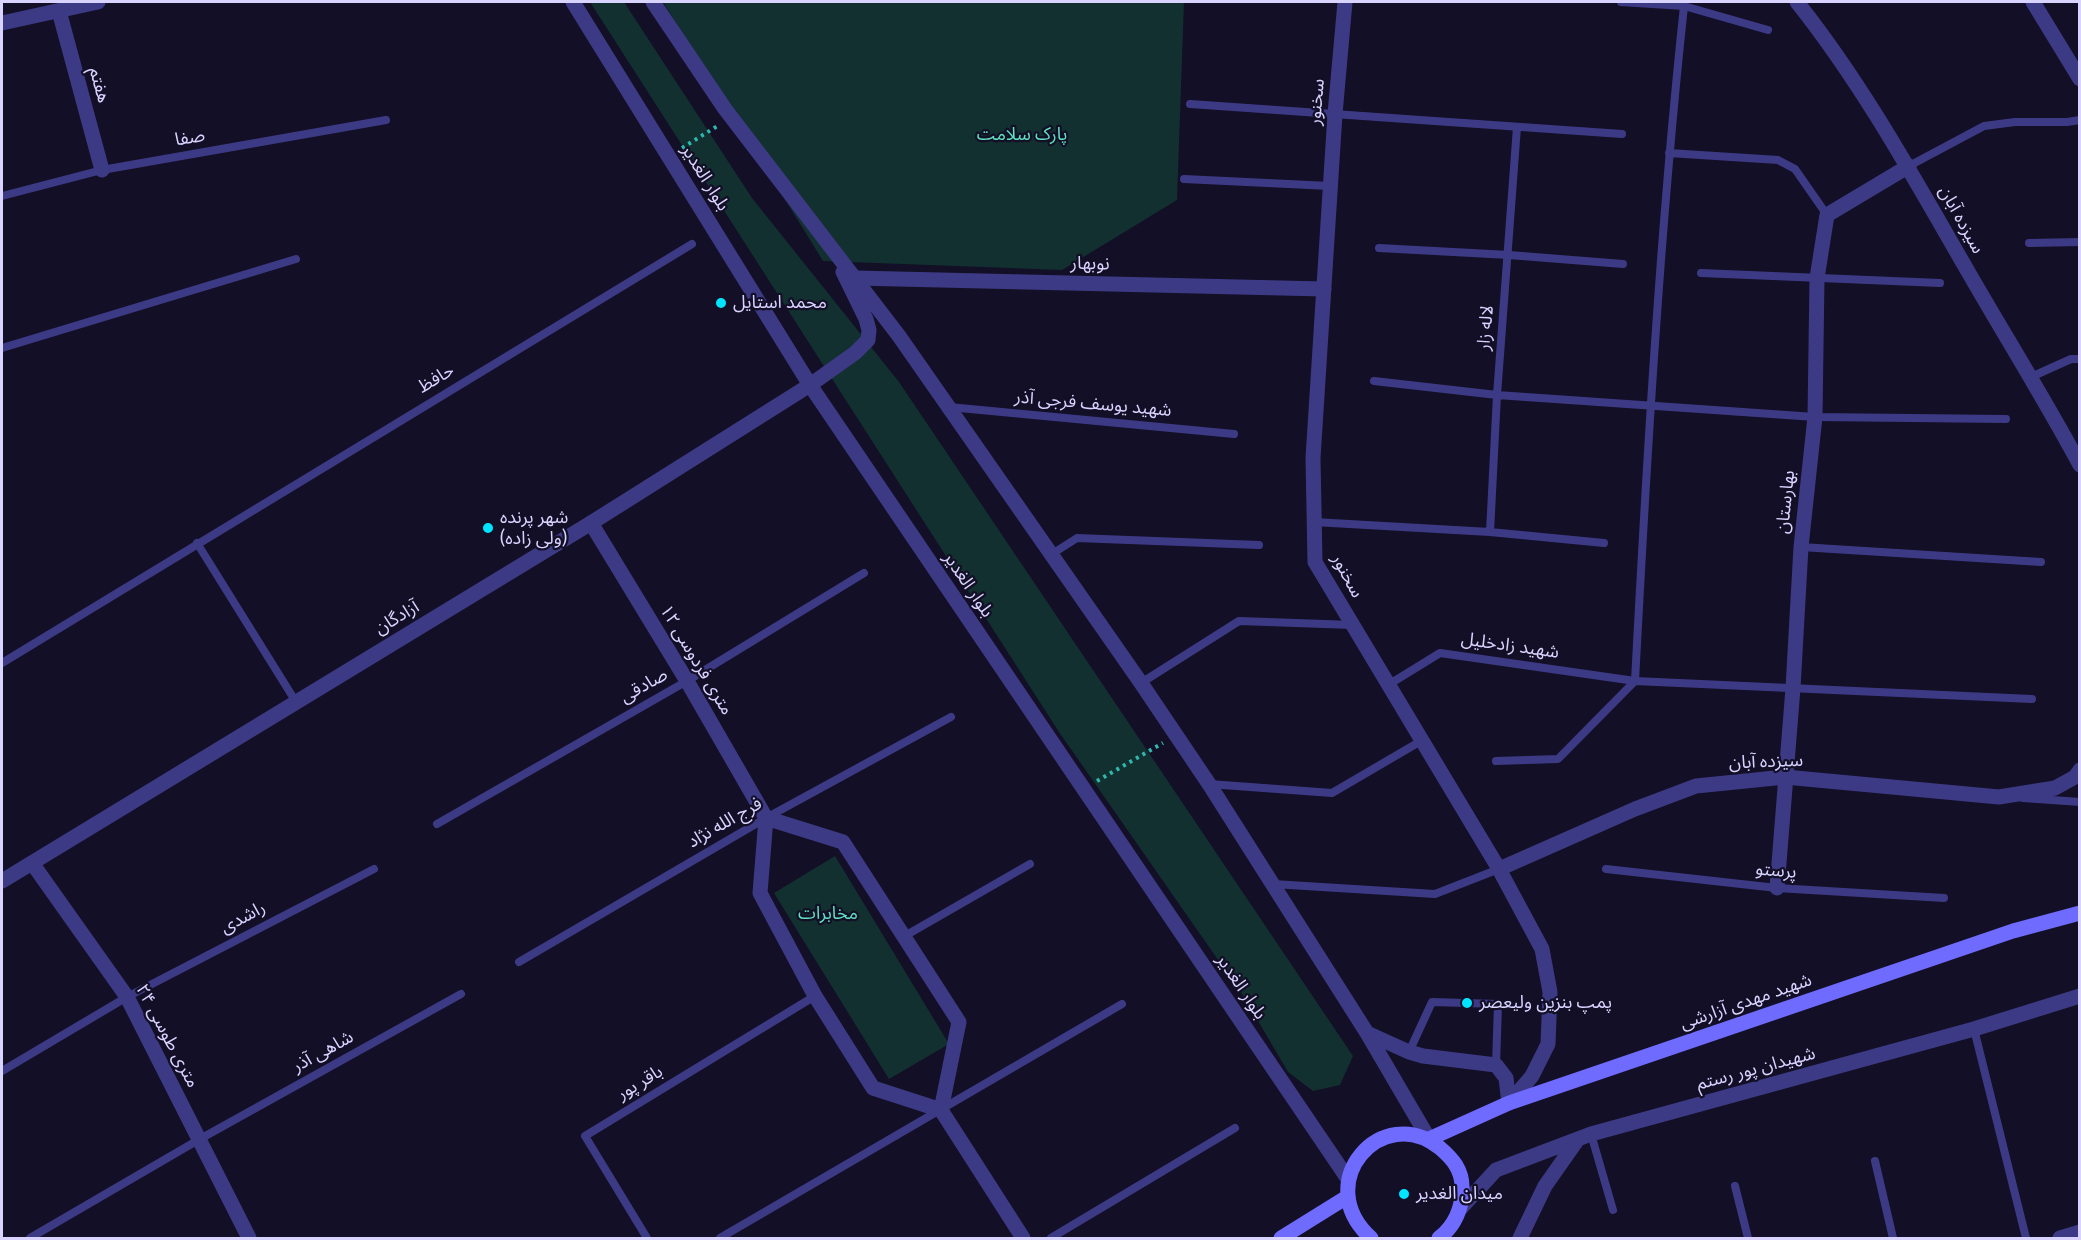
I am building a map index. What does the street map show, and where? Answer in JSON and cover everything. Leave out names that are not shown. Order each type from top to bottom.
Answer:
[{"type":"main road","name":"شهید مهدی آزارشی","points":[[1429,1139],[1509,1103],[2013,931],[2079,912]]},
{"type":"main road","points":[[1370,1238],[1355,1220],[1347,1197],[1348,1179],[1354,1163],[1365,1150],[1379,1140],[1395,1135],[1412,1135],[1429,1139],[1452,1158],[1459,1170],[1463,1196],[1455,1231],[1439,1239]]},
{"type":"main road","points":[[1281,1239],[1347,1197]]},
{"type":"street","points":[[2,23],[98,2]]},
{"type":"street","name":"بلوار الغدیر","points":[[573,2],[810,385],[1348,1179]]},
{"type":"street","points":[[653,2],[732,118],[855,278],[950,407],[1141,683],[1273,884],[1367,1033],[1429,1139]]},
{"type":"street","name":"سخنور","points":[[1345,2],[1330,186],[1313,469],[1315,562],[1499,869],[1542,949],[1550,992],[1548,1044],[1533,1076],[1509,1103]]},
{"type":"street","name":"سیزده آبان","points":[[1797,2],[1821,31],[1909,166],[2031,377],[2071,441],[2079,465]]},
{"type":"street","points":[[2033,2],[2079,79]]},
{"type":"street","name":"هفتم","points":[[59,11],[102,170]]},
{"type":"street","points":[[1827,215],[1909,166]]},
{"type":"street","name":"بهارستان","points":[[1777,888],[1802,547],[1815,417],[1817,278],[1827,215]]},
{"type":"street","name":"آزادگان","points":[[2,881],[591,523],[810,385],[862,347],[869,335],[866,319],[834,253]]},
{"type":"street","name":"نوبهار","points":[[855,278],[1324,290]]},
{"type":"street","name":"۱۲ متری فردوسی","points":[[591,523],[687,681],[766,819]]},
{"type":"street","name":"سیزده آبان","points":[[1499,869],[1635,809],[1696,786],[1785,777],[1999,796],[2055,788],[2075,777],[2079,770]]},
{"type":"street","points":[[941,1110],[959,1022],[843,842],[766,819],[760,893],[815,996],[873,1088],[941,1110],[1023,1239]]},
{"type":"street","name":"۲۴ متری طوسی","points":[[32,863],[127,997],[249,1239]]},
{"type":"street","name":"شهیدان پور رستم","points":[[1460,1209],[1496,1170],[1585,1137],[1974,1029],[2079,996]]},
{"type":"street","points":[[1367,1033],[1408,1052],[1424,1056],[1496,1065],[1506,1078],[1509,1103]]},
{"type":"street","points":[[1520,1239],[1545,1186],[1585,1137]]},
{"type":"lane","points":[[1621,2],[1684,6],[1768,30]]},
{"type":"lane","points":[[1496,761],[1558,759],[1635,681],[1650,405],[1669,153],[1684,6]]},
{"type":"lane","points":[[1190,104],[1622,134]]},
{"type":"lane","name":"صفا","points":[[2,196],[102,170],[386,120]]},
{"type":"lane","points":[[1909,166],[1984,126],[2015,122],[2079,120]]},
{"type":"lane","name":"لاله زار","points":[[1490,532],[1497,395],[1517,127]]},
{"type":"lane","points":[[1669,153],[1778,160],[1795,169],[1827,215]]},
{"type":"lane","points":[[1184,178],[1330,186]]},
{"type":"lane","points":[[2029,243],[2079,243]]},
{"type":"lane","name":"حافظ","points":[[2,663],[692,244]]},
{"type":"lane","points":[[1379,248],[1623,264]]},
{"type":"lane","points":[[2,348],[296,259]]},
{"type":"lane","points":[[1701,273],[1940,283]]},
{"type":"lane","points":[[2031,377],[2071,359],[2079,359]]},
{"type":"lane","points":[[1374,381],[1497,395],[1815,417],[2006,419]]},
{"type":"lane","name":"شهید یوسف فرجی آذر","points":[[950,407],[1234,434]]},
{"type":"lane","points":[[1314,522],[1490,532],[1604,543]]},
{"type":"lane","points":[[1052,554],[1077,538],[1259,545]]},
{"type":"lane","points":[[197,543],[296,702]]},
{"type":"lane","points":[[1802,547],[2041,562]]},
{"type":"lane","name":"صادقی","points":[[437,824],[687,681],[864,573]]},
{"type":"lane","points":[[1141,683],[1239,621],[1353,625]]},
{"type":"lane","name":"شهید زادخلیل","points":[[1388,685],[1440,653],[1635,681],[2032,699]]},
{"type":"lane","name":"فرج الله نژاد","points":[[519,962],[766,819],[951,717]]},
{"type":"lane","points":[[1209,784],[1332,793],[1421,741]]},
{"type":"lane","points":[[1999,796],[2079,802]]},
{"type":"lane","points":[[903,937],[1030,864]]},
{"type":"lane","name":"راشدی","points":[[2,1071],[127,997],[374,869]]},
{"type":"lane","points":[[1273,884],[1435,894],[1499,869]]},
{"type":"lane","name":"پرستو","points":[[1606,869],[1777,888],[1944,898]]},
{"type":"lane","name":"شاهی آذر","points":[[30,1239],[200,1139],[462,994]]},
{"type":"lane","name":"باقر پور","points":[[647,1239],[585,1136],[815,996]]},
{"type":"lane","points":[[1408,1052],[1432,1002],[1497,1004],[1496,1065]]},
{"type":"lane","points":[[720,1239],[1122,1004]]},
{"type":"lane","points":[[1974,1029],[2026,1239]]},
{"type":"lane","points":[[1051,1239],[1235,1128]]},
{"type":"lane","points":[[1585,1137],[1613,1210]]},
{"type":"lane","points":[[1875,1161],[1893,1239]]},
{"type":"lane","points":[[1735,1186],[1748,1239]]},
{"type":"path","points":[[668,156],[732,118]]},
{"type":"path","points":[[1083,789],[1176,735]]},
{"type":"green space","points":[[590,2],[624,2],[752,198],[899,382],[1353,1056],[1340,1085],[1313,1091],[1288,1072],[1244,997],[1059,732]]},
{"type":"green space","name":"پارک سلامت","points":[[663,2],[1184,2],[1177,200],[1062,270],[823,261]]},
{"type":"green space","name":"مخابرات","points":[[835,856],[949,1044],[889,1079],[774,893]]},
{"type":"place","name":"محمد استایل","points":[[721,303]]},
{"type":"place","name":"شهر پرنده (ولی زاده)","points":[[488,528]]},
{"type":"place","name":"پمپ بنزین ولیعصر","points":[[1467,1003]]},
{"type":"place","name":"میدان الغدیر","points":[[1404,1194]]}]
